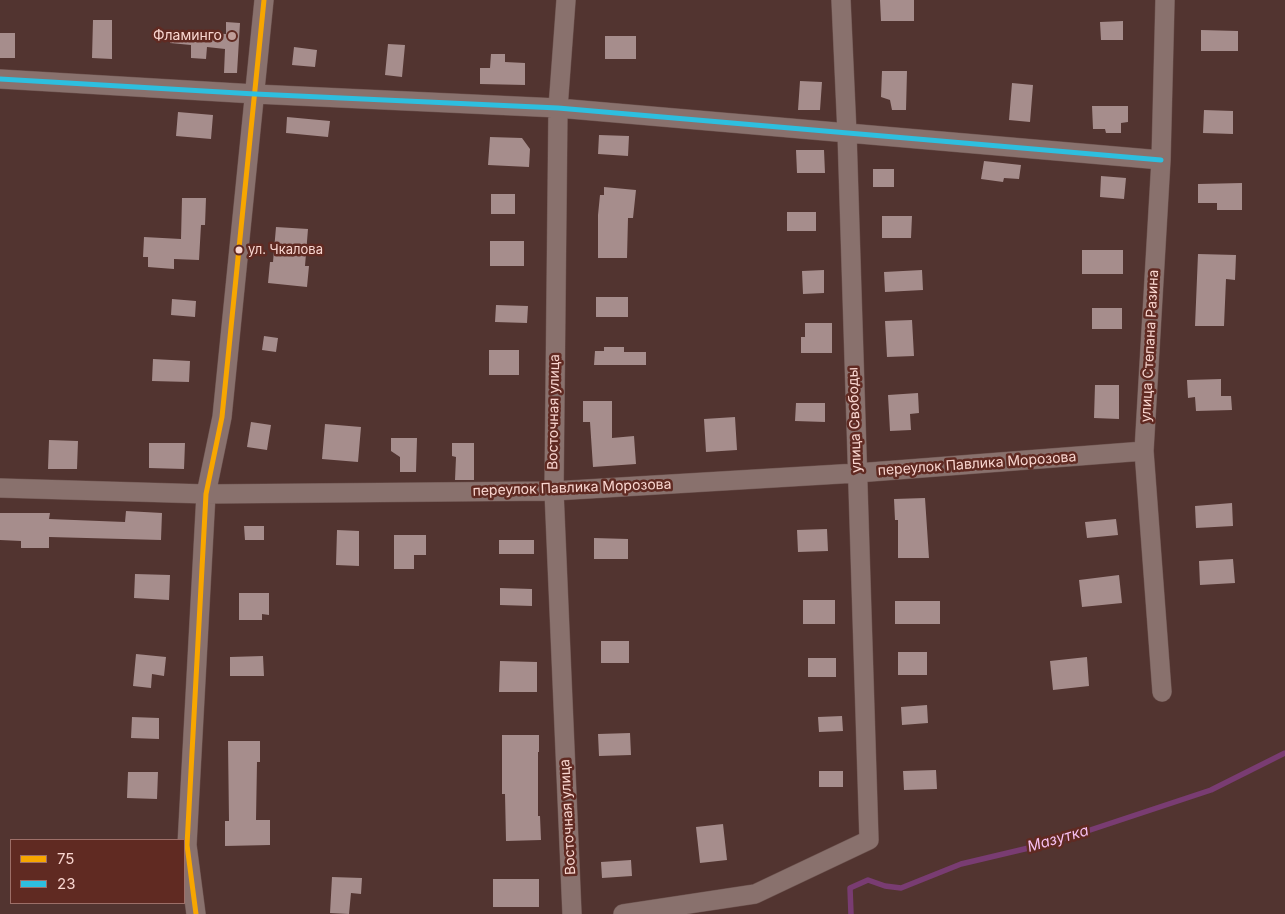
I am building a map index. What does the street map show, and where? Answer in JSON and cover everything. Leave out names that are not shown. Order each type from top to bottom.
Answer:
[{"type":"street","points":[[196,914],[187,845],[206,494],[222,417],[264,0]]},
{"type":"street","name":"Восточная улица","points":[[566,0],[558,108],[554,491],[572,914]]},
{"type":"street","name":"улица Свободы","points":[[623,914],[755,894],[869,840],[847,133],[841,0]]},
{"type":"street","name":"улица Степана Разина","points":[[1162,692],[1144,451],[1161,160],[1165,0]]},
{"type":"street","points":[[0,79],[255,94],[558,108],[1161,160]]},
{"type":"street","name":"переулок Павлика Морозова","points":[[0,488],[206,494],[554,491],[857,472],[1144,451]]},
{"type":"building","points":[[880,0],[914,0],[914,21],[881,21]]},
{"type":"building","points":[[93,20],[112,20],[112,59],[92,58]]},
{"type":"building","points":[[1123,21],[1123,40],[1101,40],[1100,22]]},
{"type":"building","points":[[226,22],[240,23],[237,73],[224,73],[225,49],[207,47],[206,59],[191,58],[191,45],[170,43],[171,31],[226,34]]},
{"type":"building","points":[[1201,30],[1238,31],[1238,51],[1201,51]]},
{"type":"building","points":[[0,33],[15,33],[15,58],[0,58]]},
{"type":"building","points":[[605,36],[636,36],[636,59],[605,59]]},
{"type":"building","points":[[388,44],[405,45],[402,77],[385,75]]},
{"type":"building","points":[[294,47],[317,50],[315,67],[292,65]]},
{"type":"building","points":[[491,54],[505,54],[505,62],[525,63],[525,85],[480,84],[480,68],[490,68]]},
{"type":"building","points":[[882,71],[907,71],[906,110],[892,110],[890,100],[881,97]]},
{"type":"building","points":[[800,81],[822,82],[820,110],[798,110]]},
{"type":"building","points":[[1012,83],[1033,85],[1030,122],[1009,120]]},
{"type":"building","points":[[1092,106],[1128,106],[1128,122],[1121,123],[1121,133],[1106,133],[1105,129],[1093,129]]},
{"type":"building","points":[[1204,110],[1233,111],[1233,134],[1203,133]]},
{"type":"building","points":[[178,112],[213,115],[211,139],[176,136]]},
{"type":"building","points":[[287,117],[330,121],[328,137],[286,133]]},
{"type":"building","points":[[599,135],[629,136],[628,156],[598,154]]},
{"type":"building","points":[[490,137],[522,138],[530,149],[529,167],[488,165]]},
{"type":"building","points":[[796,150],[824,150],[825,173],[797,173]]},
{"type":"building","points":[[984,161],[1021,165],[1019,179],[1004,178],[1003,182],[981,179]]},
{"type":"building","points":[[873,169],[894,169],[894,187],[873,187]]},
{"type":"building","points":[[1101,176],[1126,178],[1124,199],[1100,197]]},
{"type":"building","points":[[1242,183],[1242,210],[1217,210],[1217,203],[1198,203],[1198,184]]},
{"type":"building","points":[[604,187],[636,190],[633,218],[628,218],[627,258],[598,258],[598,215],[600,195],[604,195]]},
{"type":"building","points":[[491,194],[515,194],[515,214],[491,214]]},
{"type":"building","points":[[182,198],[206,198],[205,225],[201,225],[199,260],[174,259],[174,269],[148,267],[148,257],[143,257],[144,237],[181,239]]},
{"type":"building","points":[[787,212],[816,212],[816,231],[787,231]]},
{"type":"building","points":[[882,216],[912,216],[911,238],[882,238]]},
{"type":"building","points":[[276,227],[308,229],[305,266],[309,266],[307,287],[268,283],[270,262],[273,262]]},
{"type":"building","points":[[490,241],[524,241],[524,266],[490,266]]},
{"type":"building","points":[[1082,250],[1123,250],[1123,274],[1082,274]]},
{"type":"building","points":[[1198,254],[1236,255],[1235,280],[1226,279],[1224,326],[1195,326]]},
{"type":"building","points":[[824,270],[824,293],[803,294],[802,271]]},
{"type":"building","points":[[922,270],[923,290],[885,292],[884,272]]},
{"type":"building","points":[[596,297],[628,297],[628,317],[596,317]]},
{"type":"building","points":[[172,299],[196,301],[195,317],[171,315]]},
{"type":"building","points":[[496,305],[528,306],[527,323],[495,322]]},
{"type":"building","points":[[1092,308],[1122,308],[1122,329],[1092,329]]},
{"type":"building","points":[[912,320],[914,356],[887,357],[885,321]]},
{"type":"building","points":[[805,323],[832,323],[832,353],[801,353],[801,337],[805,337]]},
{"type":"building","points":[[264,336],[278,338],[276,352],[262,350]]},
{"type":"building","points":[[604,347],[624,347],[624,352],[646,352],[646,365],[594,365],[595,351],[604,351]]},
{"type":"building","points":[[489,350],[519,350],[519,375],[489,375]]},
{"type":"building","points":[[153,359],[190,361],[189,382],[152,381]]},
{"type":"building","points":[[1221,379],[1221,396],[1231,396],[1232,410],[1196,411],[1195,397],[1188,398],[1187,380]]},
{"type":"building","points":[[1095,385],[1119,385],[1119,419],[1094,418]]},
{"type":"building","points":[[918,393],[919,413],[910,414],[911,430],[890,431],[888,395]]},
{"type":"building","points":[[583,401],[612,401],[612,438],[634,436],[636,464],[593,467],[590,422],[583,422]]},
{"type":"building","points":[[796,403],[825,403],[825,422],[795,421]]},
{"type":"building","points":[[735,417],[737,450],[706,452],[704,419]]},
{"type":"building","points":[[251,422],[271,425],[267,450],[247,447]]},
{"type":"building","points":[[325,424],[361,427],[358,462],[322,459]]},
{"type":"building","points":[[391,438],[417,438],[416,472],[400,472],[400,457],[391,451]]},
{"type":"building","points":[[49,440],[78,441],[77,469],[48,469]]},
{"type":"building","points":[[149,443],[185,443],[184,469],[149,468]]},
{"type":"building","points":[[452,443],[474,443],[474,480],[455,480],[456,457],[452,456]]},
{"type":"building","points":[[925,498],[929,558],[898,558],[898,520],[895,520],[894,499]]},
{"type":"building","points":[[1232,503],[1233,526],[1196,528],[1195,506]]},
{"type":"building","points":[[126,511],[162,513],[161,540],[49,537],[49,548],[21,548],[21,541],[0,540],[0,513],[50,513],[49,519],[125,522]]},
{"type":"building","points":[[1116,519],[1118,535],[1087,538],[1085,522]]},
{"type":"building","points":[[244,526],[264,526],[264,540],[245,540]]},
{"type":"building","points":[[827,529],[828,551],[798,552],[797,530]]},
{"type":"building","points":[[337,530],[359,531],[359,566],[336,565]]},
{"type":"building","points":[[394,535],[426,535],[426,555],[414,555],[414,569],[394,569]]},
{"type":"building","points":[[594,538],[628,539],[628,559],[594,559]]},
{"type":"building","points":[[499,540],[534,540],[534,554],[499,554]]},
{"type":"building","points":[[1233,559],[1235,583],[1200,585],[1199,561]]},
{"type":"building","points":[[135,574],[170,575],[169,600],[134,598]]},
{"type":"building","points":[[1119,575],[1122,603],[1082,607],[1079,580]]},
{"type":"building","points":[[500,588],[532,589],[532,606],[500,605]]},
{"type":"building","points":[[239,593],[269,593],[269,615],[262,614],[262,620],[239,620]]},
{"type":"building","points":[[803,600],[835,600],[835,624],[803,624]]},
{"type":"building","points":[[895,601],[940,601],[940,624],[895,624]]},
{"type":"building","points":[[601,641],[629,641],[629,663],[601,663]]},
{"type":"building","points":[[898,652],[927,652],[927,675],[898,675]]},
{"type":"building","points":[[136,654],[166,657],[164,676],[152,674],[151,688],[133,686]]},
{"type":"building","points":[[263,656],[264,676],[230,676],[230,657]]},
{"type":"building","points":[[1087,657],[1089,686],[1053,690],[1050,661]]},
{"type":"building","points":[[808,658],[836,658],[836,677],[808,677]]},
{"type":"building","points":[[500,661],[537,662],[537,692],[499,692]]},
{"type":"building","points":[[927,705],[928,723],[902,725],[901,707]]},
{"type":"building","points":[[842,716],[843,731],[819,732],[818,717]]},
{"type":"building","points":[[132,717],[159,718],[159,739],[131,738]]},
{"type":"building","points":[[630,733],[631,755],[599,756],[598,734]]},
{"type":"building","points":[[502,735],[539,735],[538,816],[540,816],[541,840],[506,841],[505,794],[502,794]]},
{"type":"building","points":[[228,741],[260,741],[260,762],[257,762],[256,820],[270,820],[270,845],[225,846],[225,821],[229,821]]},
{"type":"building","points":[[936,770],[937,789],[904,790],[903,771]]},
{"type":"building","points":[[819,771],[843,771],[843,787],[819,787]]},
{"type":"building","points":[[128,772],[158,772],[157,799],[127,798]]},
{"type":"building","points":[[723,824],[727,860],[700,863],[696,827]]},
{"type":"building","points":[[631,860],[632,876],[602,878],[601,862]]},
{"type":"building","points":[[332,877],[362,878],[361,894],[351,893],[349,914],[330,913]]},
{"type":"building","points":[[493,879],[539,879],[539,907],[493,907]]},
{"type":"waterway","name":"Мазутка","points":[[851,914],[850,888],[868,880],[885,886],[901,888],[961,864],[1054,842],[1211,790],[1285,753]]},
{"type":"transit line","name":"75","points":[[196,914],[187,845],[206,494],[222,417],[264,0]]},
{"type":"transit line","name":"23","points":[[0,79],[255,94],[558,108],[1161,160]]},
{"type":"place","name":"Фламинго","points":[[232,36]]},
{"type":"place","name":"ул. Чкалова","points":[[239,250]]}]
